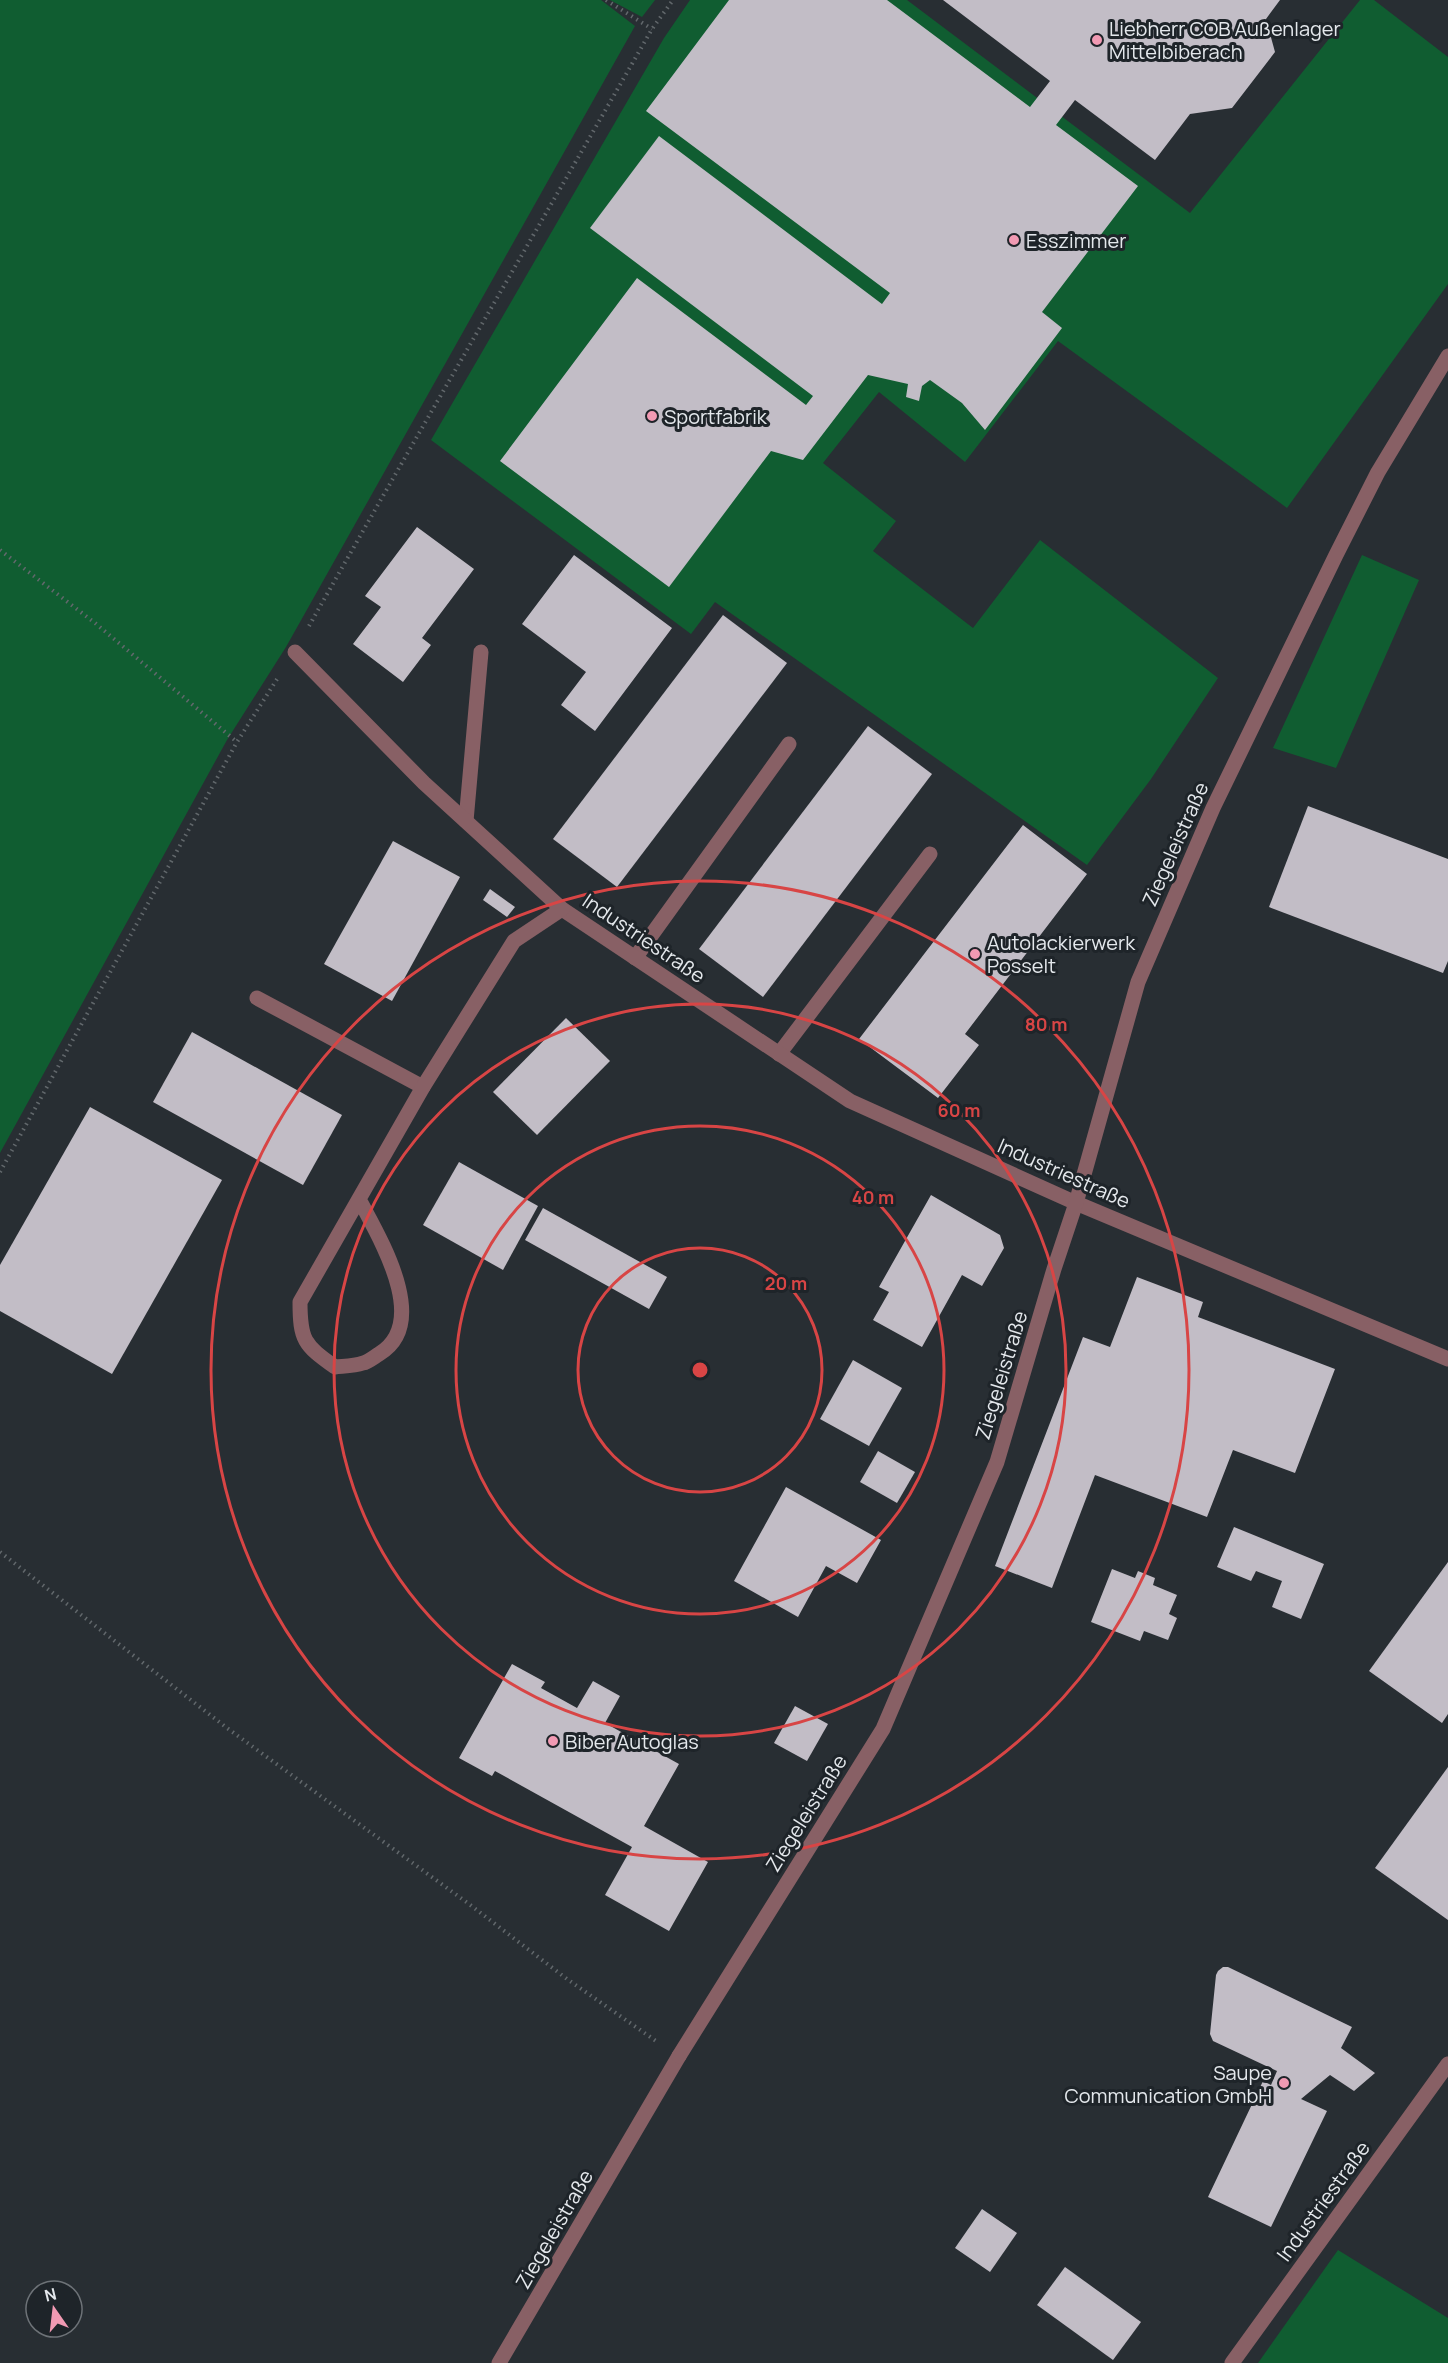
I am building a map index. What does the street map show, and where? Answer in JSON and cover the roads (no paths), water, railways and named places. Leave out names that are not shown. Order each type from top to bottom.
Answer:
[{"type":"street","name":"Ziegeleistraße","points":[[499,2363],[679,2056],[883,1729],[997,1462],[1076,1203],[1138,982],[1213,808],[1378,472],[1448,356]]},
{"type":"street","name":"Industriestraße","points":[[295,652],[424,783],[562,909],[850,1101],[1076,1203],[1448,1359]]},
{"type":"street","points":[[466,821],[481,652]]},
{"type":"street","points":[[634,958],[789,744]]},
{"type":"street","points":[[779,1054],[930,854]]},
{"type":"street","name":"Industriestraße","points":[[360,1201],[388,1254],[402,1303],[399,1331],[387,1349],[363,1363],[335,1367],[313,1352],[300,1330],[300,1302],[423,1088],[514,941],[562,909]]},
{"type":"street","points":[[257,998],[423,1088]]},
{"type":"street","name":"Industriestraße","points":[[1232,2363],[1448,2064]]},
{"type":"place","name":"Liebherr COB Außenlager Mittelbiberach","points":[[1097,40]]},
{"type":"place","name":"Esszimmer","points":[[1014,240]]},
{"type":"place","name":"Sportfabrik","points":[[652,416]]},
{"type":"place","name":"Autolackierwerk Posselt","points":[[975,954]]},
{"type":"place","name":"Biber Autoglas","points":[[553,1741]]},
{"type":"place","name":"Saupe Communication GmbH","points":[[1284,2083]]}]
